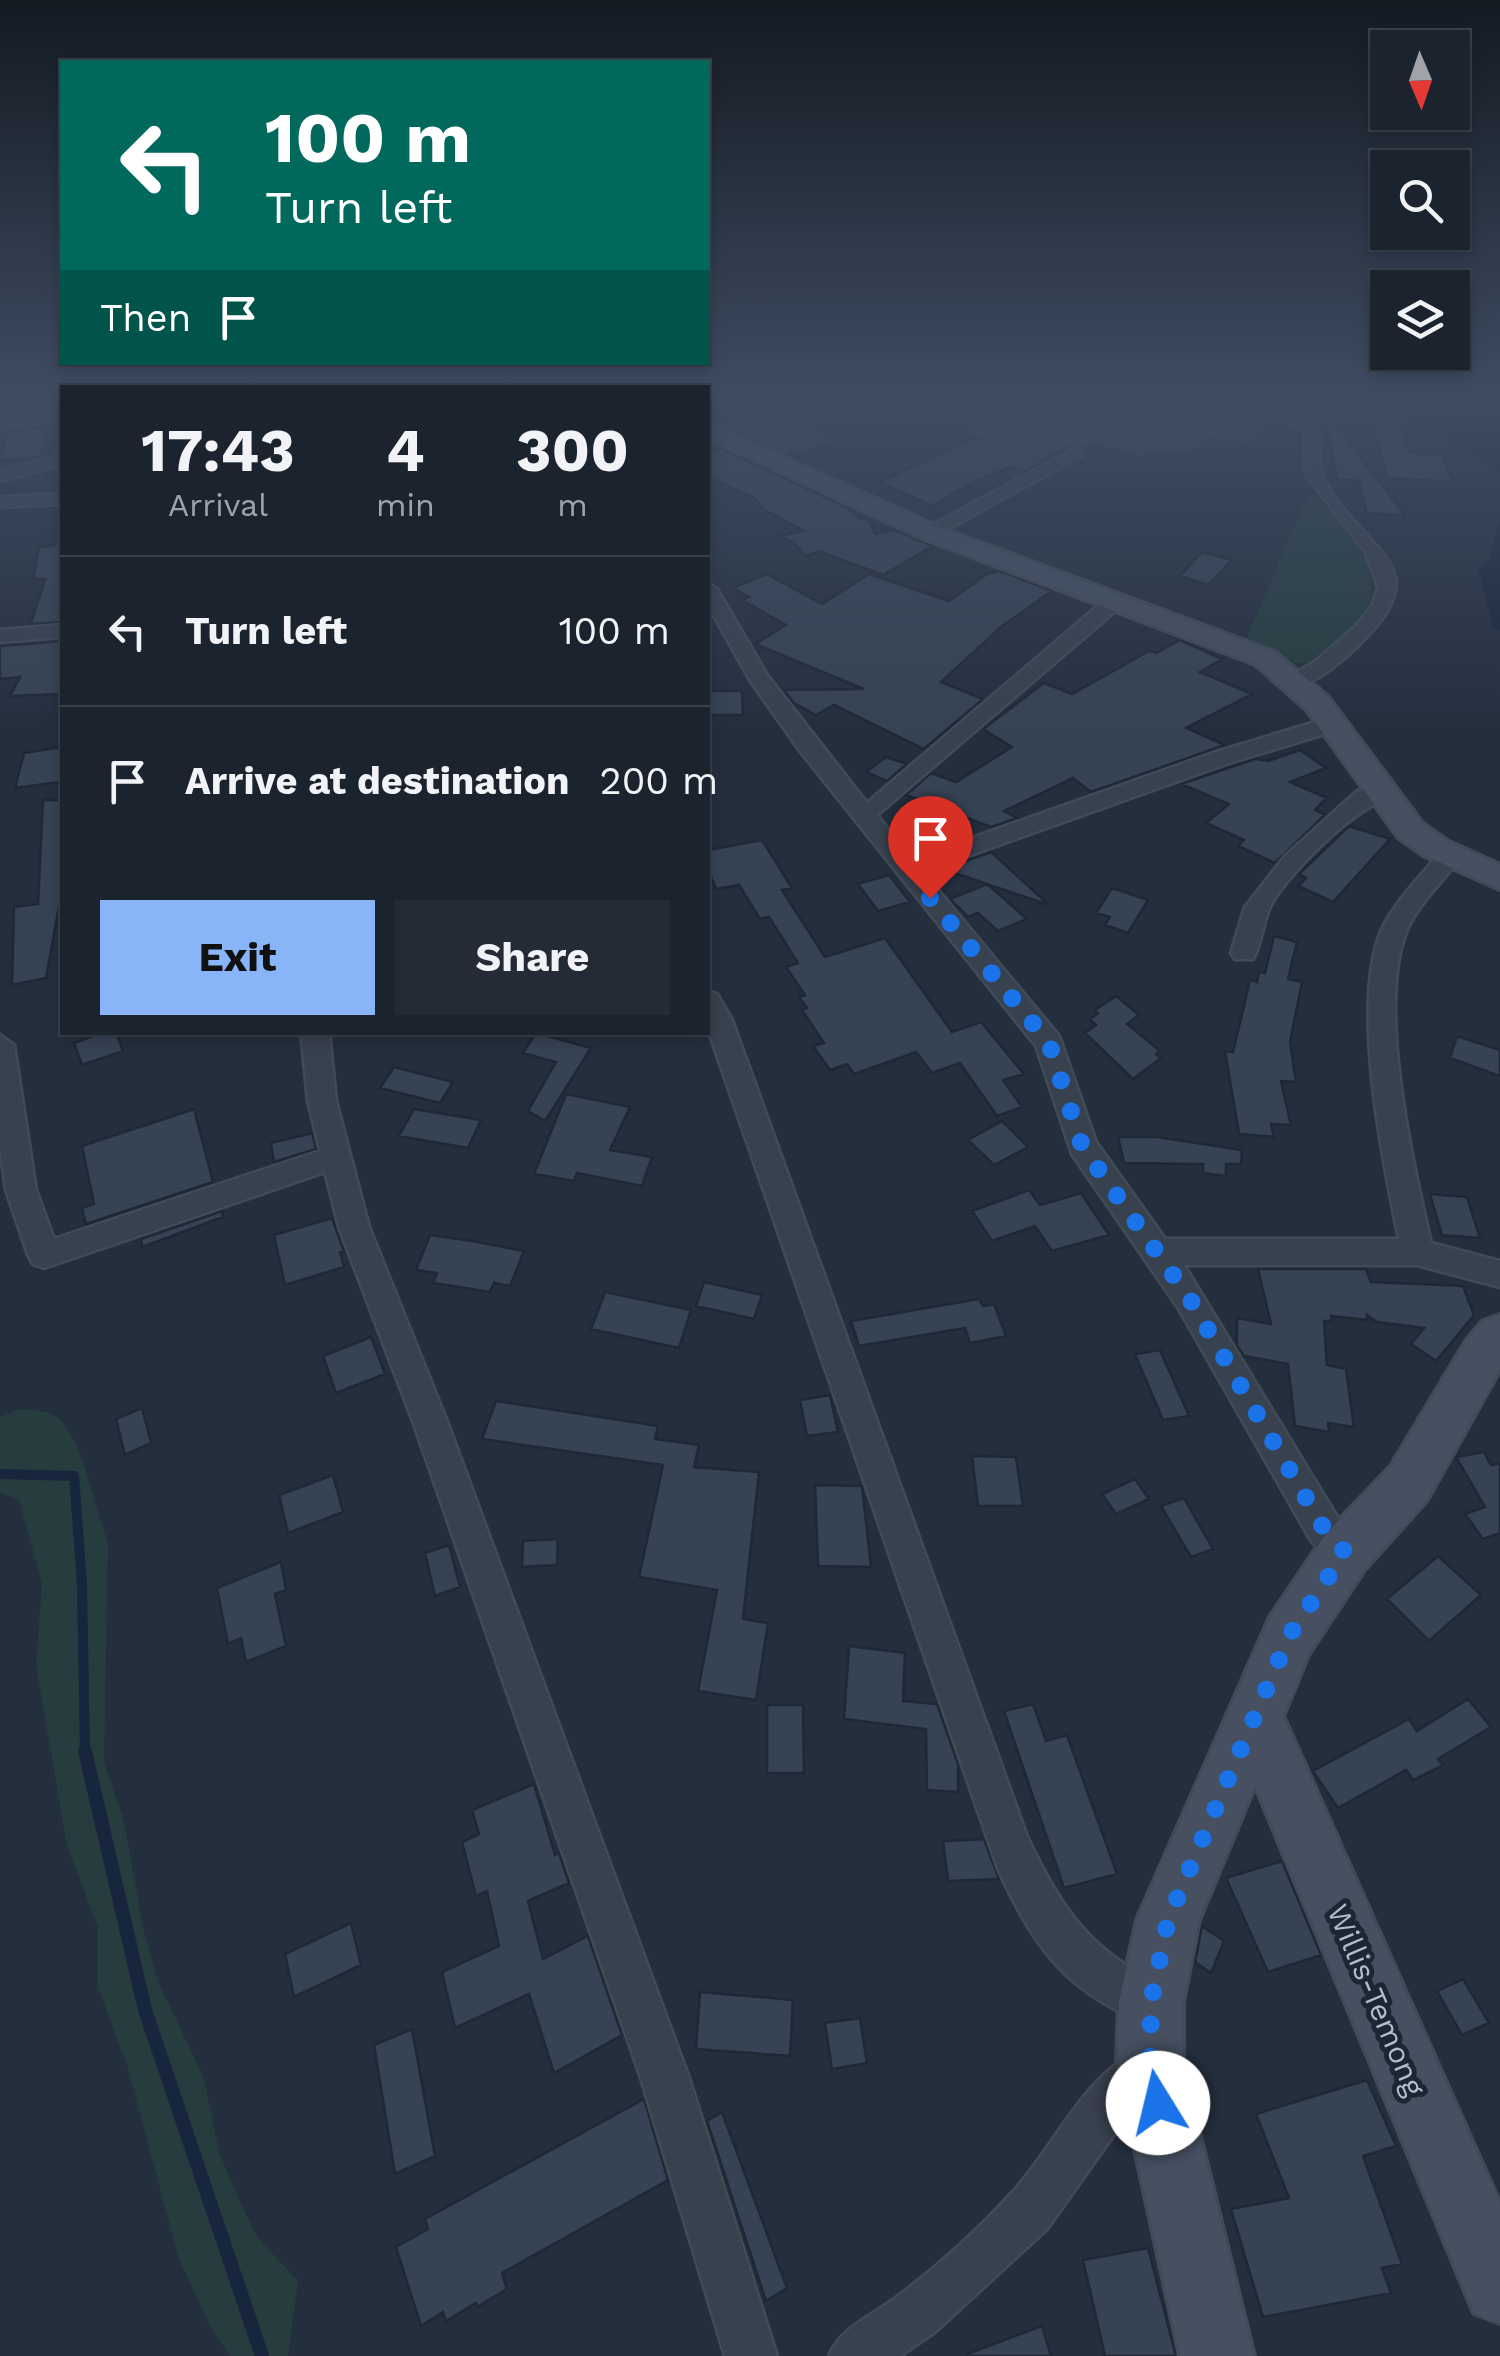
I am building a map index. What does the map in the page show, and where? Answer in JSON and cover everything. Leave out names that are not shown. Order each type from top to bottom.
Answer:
[{"type":"main road","points":[[877,508],[929,532],[1240,646],[1294,680],[1333,724],[1380,794],[1410,830],[1450,855],[1500,878]]},
{"type":"main road","points":[[1218,2356],[1150,2067],[1151,2002],[1168,1920],[1252,1713],[1289,1636],[1345,1552],[1409,1483],[1495,1355]]},
{"type":"main road","name":"Willis-Temong","points":[[1252,1713],[1500,2287]]},
{"type":"street","points":[[929,532],[973,508]]},
{"type":"street","points":[[1294,680],[1315,672],[1374,620],[1385,600],[1388,580],[1365,537],[1340,508]]},
{"type":"street","points":[[710,594],[757,676],[1049,1043],[1082,1146],[1160,1252],[1323,1527],[1345,1552]]},
{"type":"street","points":[[864,812],[876,808],[1114,602]]},
{"type":"street","points":[[0,636],[60,631]]},
{"type":"street","points":[[907,868],[1221,758],[1333,724]]},
{"type":"street","points":[[1244,954],[1257,907],[1292,861],[1366,796],[1380,794]]},
{"type":"street","points":[[1417,1252],[1400,1180],[1381,998],[1394,931],[1450,855]]},
{"type":"street","points":[[710,1004],[870,1463],[1002,1821],[1038,1904],[1086,1971],[1115,1990],[1151,2002]]},
{"type":"street","points":[[315,1035],[322,1101],[354,1227],[430,1424],[665,2078],[751,2356]]},
{"type":"street","points":[[0,1045],[21,1190],[44,1255],[338,1156]]},
{"type":"street","points":[[1160,1252],[1417,1252],[1500,1274]]},
{"type":"street","points":[[855,2356],[917,2314],[1029,2211],[1104,2108],[1150,2067]]},
{"type":"green space","points":[[1302,508],[1326,508],[1364,556],[1370,574],[1367,612],[1347,640],[1319,663],[1295,663],[1247,637]]},
{"type":"green space","points":[[21,1409],[52,1414],[63,1423],[80,1453],[108,1541],[104,1762],[124,1821],[143,1928],[159,1984],[204,2078],[219,2152],[257,2237],[298,2281],[288,2356],[231,2356],[213,2332],[178,2256],[127,2065],[98,1987],[98,1927],[67,1846],[36,1665],[42,1584],[19,1499],[0,1493],[0,1417]]},
{"type":"water","points":[[1500,522],[1500,630],[1493,627],[1478,567],[1488,560]]},
{"type":"building","points":[[847,508],[860,519],[868,518],[875,534],[894,530],[933,546],[883,575],[819,551],[806,556],[793,542],[779,536],[804,531],[765,510]]},
{"type":"building","points":[[1366,508],[1400,508],[1406,516],[1367,513]]},
{"type":"building","points":[[56,540],[60,541],[60,622],[31,624],[45,579],[33,579],[39,547],[55,545]]},
{"type":"building","points":[[1202,552],[1232,560],[1208,585],[1180,576]]},
{"type":"building","points":[[1000,571],[1052,591],[1002,626],[941,682],[983,699],[924,749],[834,705],[816,715],[794,703],[784,690],[864,689],[755,644],[786,625],[742,600],[749,597],[733,588],[767,574],[822,604],[869,574],[949,601],[987,574]]},
{"type":"building","points":[[1180,640],[1222,659],[1200,672],[1252,694],[1186,728],[1225,745],[1091,792],[1073,778],[1004,811],[1017,818],[991,827],[906,795],[931,773],[956,782],[1012,747],[983,729],[1044,683],[1072,694],[1149,651],[1156,653]]},
{"type":"building","points":[[60,641],[60,694],[10,696],[20,677],[0,679],[0,646]]},
{"type":"building","points":[[710,691],[742,691],[743,715],[710,715]]},
{"type":"building","points":[[60,747],[60,782],[15,788],[24,753]]},
{"type":"building","points":[[1300,750],[1326,768],[1290,782],[1327,798],[1315,810],[1325,815],[1275,863],[1238,846],[1244,840],[1206,823],[1229,804],[1181,784],[1255,759],[1268,761]]},
{"type":"building","points":[[886,757],[907,764],[887,781],[866,772]]},
{"type":"building","points":[[43,800],[60,800],[60,901],[46,978],[12,985],[14,907],[38,904]]},
{"type":"building","points":[[1349,826],[1390,839],[1333,902],[1298,886],[1306,878],[1299,874]]},
{"type":"building","points":[[762,840],[792,888],[782,890],[825,957],[885,938],[952,1032],[981,1022],[1024,1074],[1003,1080],[1022,1107],[997,1116],[960,1063],[932,1073],[916,1052],[854,1074],[847,1064],[830,1070],[813,1046],[824,1043],[802,1010],[807,1008],[799,997],[805,995],[786,967],[798,963],[769,917],[760,919],[739,885],[716,889],[710,874],[710,850]]},
{"type":"building","points":[[991,852],[1049,905],[943,869]]},
{"type":"building","points":[[889,875],[910,902],[878,911],[858,884]]},
{"type":"building","points":[[987,884],[1027,919],[998,931],[978,913],[968,917],[950,899]]},
{"type":"building","points":[[1112,888],[1148,900],[1128,933],[1105,925],[1110,917],[1096,913]]},
{"type":"building","points":[[1274,936],[1297,942],[1288,979],[1302,982],[1290,1042],[1296,1082],[1281,1081],[1291,1125],[1271,1124],[1274,1137],[1239,1134],[1225,1051],[1233,1052],[1250,980],[1257,982],[1259,972],[1265,973]]},
{"type":"building","points":[[1116,996],[1139,1015],[1127,1024],[1160,1051],[1156,1054],[1161,1058],[1133,1079],[1085,1033],[1096,1025],[1090,1019],[1098,1013],[1095,1010]]},
{"type":"building","points":[[96,1035],[117,1035],[123,1051],[82,1065],[74,1043]]},
{"type":"building","points":[[535,1035],[591,1048],[545,1121],[528,1111],[556,1062],[523,1053]]},
{"type":"building","points":[[1457,1036],[1500,1050],[1500,1076],[1450,1058]]},
{"type":"building","points":[[394,1067],[453,1082],[440,1103],[380,1088]]},
{"type":"building","points":[[566,1094],[630,1107],[610,1150],[652,1157],[642,1186],[577,1173],[574,1181],[534,1174]]},
{"type":"building","points":[[194,1109],[213,1182],[86,1224],[82,1208],[94,1204],[82,1146]]},
{"type":"building","points":[[414,1109],[481,1120],[468,1148],[399,1136]]},
{"type":"building","points":[[1002,1121],[1028,1147],[994,1165],[968,1140]]},
{"type":"building","points":[[312,1133],[316,1149],[274,1162],[271,1143]]},
{"type":"building","points":[[1118,1137],[1157,1137],[1242,1150],[1241,1164],[1226,1164],[1226,1176],[1203,1173],[1203,1164],[1124,1163]]},
{"type":"building","points":[[1029,1190],[1040,1205],[1081,1193],[1109,1235],[1052,1251],[1035,1226],[992,1241],[972,1211]]},
{"type":"building","points":[[1430,1194],[1467,1197],[1480,1238],[1442,1235]]},
{"type":"building","points":[[222,1211],[223,1217],[142,1247],[141,1239]]},
{"type":"building","points":[[332,1218],[344,1251],[340,1252],[344,1267],[285,1285],[274,1235]]},
{"type":"building","points":[[430,1235],[524,1251],[510,1286],[494,1283],[490,1292],[433,1283],[437,1273],[416,1270]]},
{"type":"building","points":[[1258,1269],[1366,1269],[1371,1282],[1463,1286],[1474,1315],[1436,1361],[1411,1344],[1424,1328],[1377,1322],[1367,1315],[1367,1320],[1331,1316],[1332,1321],[1324,1321],[1327,1365],[1346,1369],[1354,1427],[1328,1423],[1329,1432],[1295,1426],[1288,1364],[1244,1356],[1237,1346],[1237,1318],[1271,1324]]},
{"type":"building","points":[[704,1282],[762,1295],[754,1319],[696,1306]]},
{"type":"building","points":[[605,1292],[691,1310],[679,1348],[591,1329]]},
{"type":"building","points":[[979,1299],[983,1306],[994,1304],[1006,1336],[970,1343],[965,1328],[859,1346],[851,1321]]},
{"type":"building","points":[[371,1337],[385,1374],[336,1393],[323,1356]]},
{"type":"building","points":[[1160,1350],[1189,1416],[1163,1420],[1135,1354]]},
{"type":"building","points":[[830,1395],[838,1432],[807,1436],[800,1400]]},
{"type":"building","points":[[496,1401],[658,1426],[655,1439],[699,1445],[694,1467],[759,1472],[743,1619],[768,1623],[756,1700],[698,1691],[717,1590],[639,1577],[663,1465],[482,1439]]},
{"type":"building","points":[[142,1408],[151,1443],[125,1455],[116,1419]]},
{"type":"building","points":[[1484,1452],[1491,1465],[1500,1463],[1500,1533],[1483,1539],[1465,1514],[1485,1507],[1456,1457]]},
{"type":"building","points":[[972,1456],[1016,1457],[1023,1506],[978,1506]]},
{"type":"building","points":[[333,1475],[343,1512],[288,1533],[279,1495]]},
{"type":"building","points":[[1135,1479],[1149,1499],[1116,1514],[1102,1494]]},
{"type":"building","points":[[815,1485],[862,1486],[871,1567],[818,1566]]},
{"type":"building","points":[[1184,1498],[1213,1549],[1191,1557],[1161,1506]]},
{"type":"building","points":[[558,1539],[557,1565],[522,1567],[523,1541]]},
{"type":"building","points":[[449,1545],[460,1587],[435,1596],[425,1553]]},
{"type":"building","points":[[1438,1556],[1481,1595],[1429,1641],[1387,1599]]},
{"type":"building","points":[[281,1562],[286,1590],[275,1594],[286,1646],[246,1662],[241,1638],[228,1644],[217,1588]]},
{"type":"building","points":[[849,1646],[905,1653],[903,1701],[937,1704],[958,1764],[958,1792],[927,1790],[926,1729],[844,1719]]},
{"type":"building","points":[[1468,1699],[1491,1727],[1438,1759],[1443,1765],[1413,1780],[1406,1770],[1338,1808],[1313,1771],[1409,1719],[1417,1731]]},
{"type":"building","points":[[1033,1704],[1046,1741],[1067,1735],[1117,1874],[1064,1888],[1004,1711]]},
{"type":"building","points":[[767,1705],[803,1705],[804,1773],[767,1773]]},
{"type":"building","points":[[534,1784],[555,1855],[559,1853],[569,1883],[528,1901],[543,1959],[588,1936],[622,2035],[554,2073],[529,1994],[455,2028],[442,1972],[499,1946],[487,1891],[476,1896],[462,1842],[479,1834],[472,1810]]},
{"type":"building","points":[[984,1839],[999,1879],[948,1881],[943,1841]]},
{"type":"building","points":[[1282,1861],[1321,1955],[1268,1972],[1226,1878]]},
{"type":"building","points":[[351,1923],[361,1965],[294,1997],[285,1954]]},
{"type":"building","points":[[1202,1926],[1224,1941],[1211,1973],[1195,1962]]},
{"type":"building","points":[[1463,1979],[1489,2023],[1462,2035],[1437,1991]]},
{"type":"building","points":[[700,1992],[793,2000],[790,2056],[696,2049]]},
{"type":"building","points":[[860,2018],[867,2063],[832,2069],[825,2023]]},
{"type":"building","points":[[412,2029],[435,2156],[395,2174],[374,2045]]},
{"type":"building","points":[[1367,2080],[1396,2146],[1363,2156],[1402,2264],[1382,2268],[1391,2293],[1263,2317],[1231,2209],[1289,2198],[1256,2114]]},
{"type":"building","points":[[644,2099],[668,2180],[502,2273],[507,2289],[477,2307],[476,2303],[446,2321],[443,2312],[421,2326],[396,2247],[428,2229],[425,2219]]},
{"type":"building","points":[[722,2112],[787,2288],[766,2301],[707,2121]]},
{"type":"building","points":[[1148,2248],[1176,2356],[1105,2356],[1083,2260]]},
{"type":"building","points":[[1042,2326],[1051,2356],[967,2356],[967,2354]]},
{"type":"waterway","points":[[0,1474],[74,1476],[82,1584],[85,1754]]},
{"type":"waterway","points":[[85,1751],[145,2010],[262,2356]]},
{"type":"route","points":[[930,898],[1049,1043],[1082,1146],[1104,1181],[1160,1252],[1323,1527],[1345,1552],[1289,1636],[1252,1713],[1168,1920],[1151,2002],[1150,2067],[1158,2103]]}]
